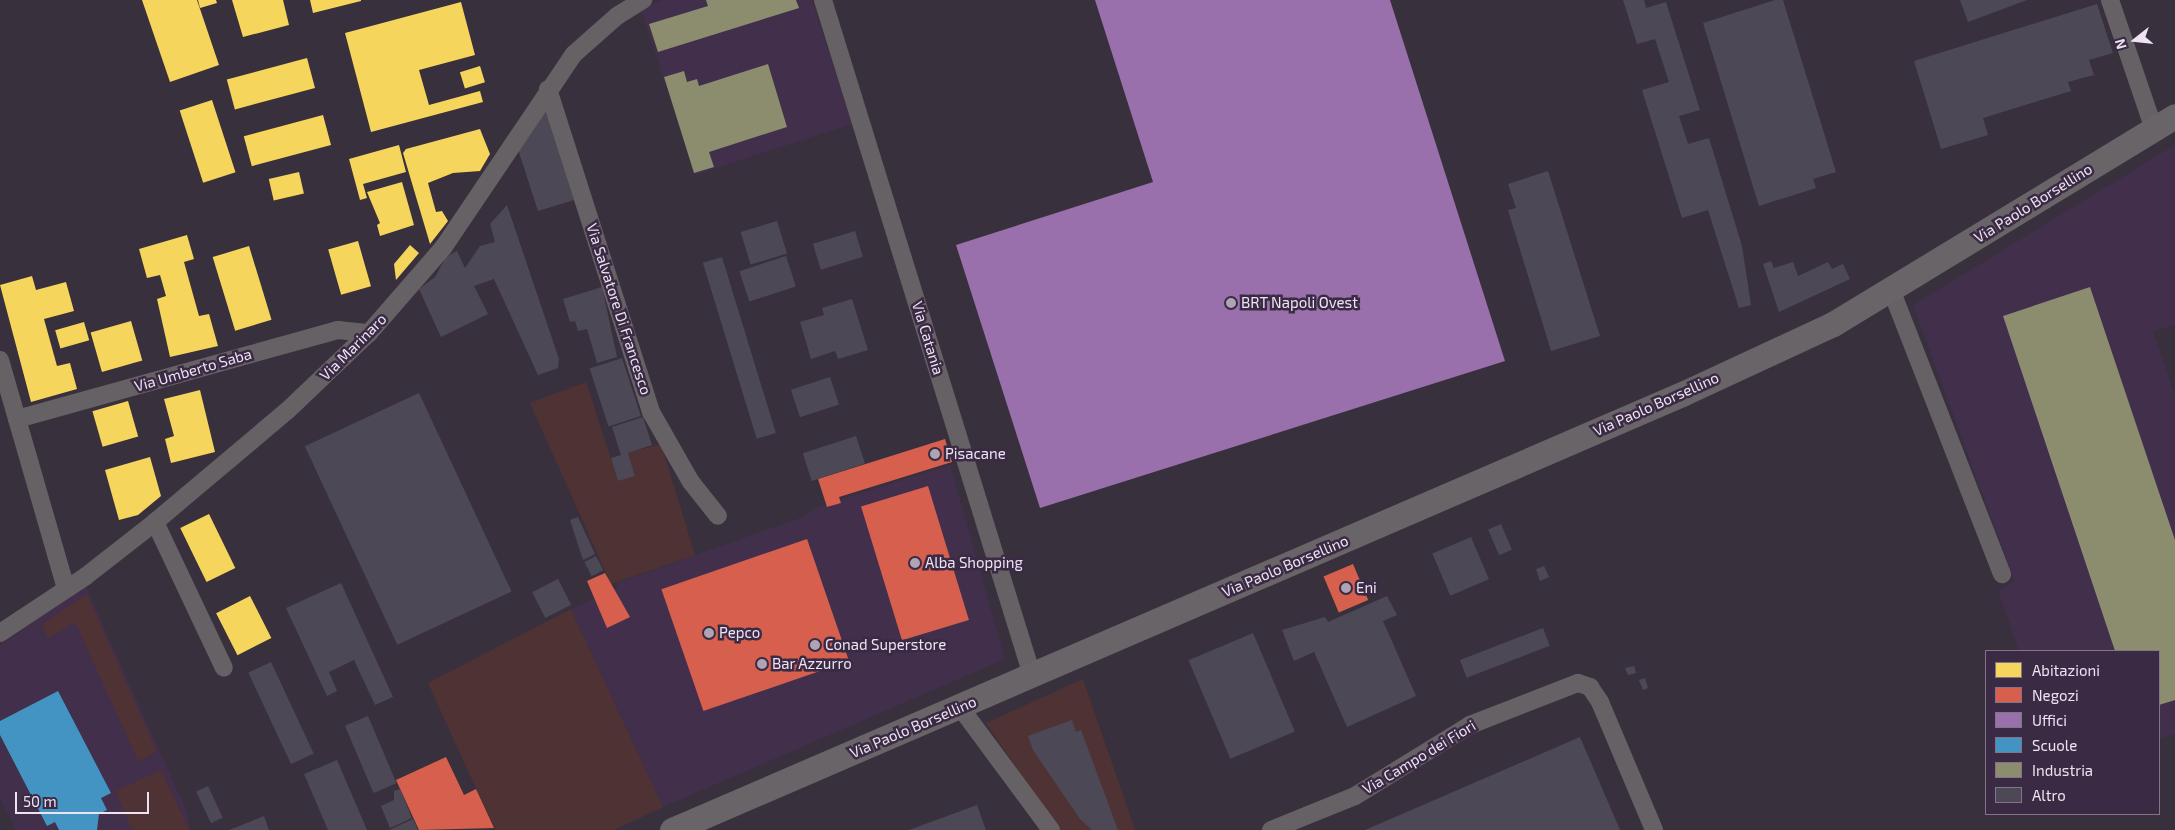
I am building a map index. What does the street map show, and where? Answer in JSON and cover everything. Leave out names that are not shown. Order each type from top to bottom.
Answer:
[{"type":"main road","name":"Via Paolo Borsellino","points":[[672,830],[1682,394],[1892,292],[2165,122]]},
{"type":"street","name":"Via Marinaro","points":[[0,633],[66,588],[155,522],[287,411],[368,333],[443,248],[548,89],[594,34],[643,0]]},
{"type":"street","name":"Via Catania","points":[[823,0],[1032,675]]},
{"type":"street","points":[[2110,0],[2165,122]]},
{"type":"street","name":"Via Salvatore Di Francesco","points":[[548,89],[651,412],[690,482],[718,516]]},
{"type":"street","points":[[1892,292],[2002,574]]},
{"type":"street","name":"Via Umberto Saba","points":[[17,419],[338,330],[368,333]]},
{"type":"street","points":[[0,360],[66,588]]},
{"type":"street","points":[[155,522],[224,668]]},
{"type":"street","name":"Via Campo dei Fiori","points":[[1271,830],[1355,796],[1470,725],[1578,683],[1590,687],[1600,702],[1654,830]]},
{"type":"street","points":[[960,707],[1051,830]]},
{"type":"shaded area","points":[[662,0],[812,0],[852,124],[695,175],[641,9]]},
{"type":"shaded area","points":[[2175,145],[2175,324],[2153,332],[2175,396],[2175,734],[2160,739],[2160,650],[2019,650],[1998,590],[2015,582],[1913,305]]},
{"type":"shaded area","points":[[586,382],[618,481],[635,476],[628,453],[661,444],[695,555],[611,584],[530,403]]},
{"type":"shaded area","points":[[950,465],[1005,659],[663,807],[571,609],[616,588],[619,582],[800,518],[817,507]]},
{"type":"shaded area","points":[[86,587],[188,814],[190,830],[16,830],[0,798],[0,645]]},
{"type":"shaded area","points":[[87,594],[157,752],[138,761],[75,622],[48,639],[42,624]]},
{"type":"shaded area","points":[[571,609],[663,807],[614,830],[495,830],[428,683]]},
{"type":"shaded area","points":[[1083,679],[1135,830],[1059,830],[986,723]]},
{"type":"shaded area","points":[[161,770],[189,830],[132,830],[115,791]]},
{"type":"building: Abitazioni","points":[[142,0],[197,0],[219,65],[170,82]]},
{"type":"building: Abitazioni","points":[[198,0],[216,0],[217,3],[200,8]]},
{"type":"building: Abitazioni","points":[[232,0],[283,0],[289,25],[243,37]]},
{"type":"building: Abitazioni","points":[[310,0],[361,0],[361,1],[313,13]]},
{"type":"building: Abitazioni","points":[[461,2],[475,55],[419,70],[429,105],[480,91],[483,102],[371,132],[345,33]]},
{"type":"building: Abitazioni","points":[[307,58],[315,88],[235,109],[227,79]]},
{"type":"building: Abitazioni","points":[[480,66],[485,82],[465,88],[460,72]]},
{"type":"building: Abitazioni","points":[[212,100],[235,172],[203,183],[180,111]]},
{"type":"building: Abitazioni","points":[[323,115],[331,145],[252,166],[244,136]]},
{"type":"building: Abitazioni","points":[[480,129],[490,154],[480,171],[453,173],[428,183],[436,212],[442,211],[448,221],[430,244],[403,153],[406,149]]},
{"type":"building: Abitazioni","points":[[399,145],[406,172],[363,184],[367,198],[360,200],[349,159]]},
{"type":"building: Abitazioni","points":[[299,172],[304,193],[274,200],[269,179]]},
{"type":"building: Abitazioni","points":[[402,182],[414,225],[380,236],[377,225],[380,223],[367,192]]},
{"type":"building: Abitazioni","points":[[187,235],[194,259],[184,262],[199,316],[209,314],[218,346],[170,357],[157,299],[166,296],[160,275],[147,278],[139,249]]},
{"type":"building: Abitazioni","points":[[358,241],[371,286],[341,295],[328,250]]},
{"type":"building: Abitazioni","points":[[410,245],[419,253],[396,280],[394,264]]},
{"type":"building: Abitazioni","points":[[249,246],[272,320],[235,331],[213,257]]},
{"type":"building: Abitazioni","points":[[32,276],[36,290],[66,282],[74,311],[44,319],[57,366],[70,363],[77,389],[31,402],[0,285]]},
{"type":"building: Abitazioni","points":[[131,321],[142,360],[102,372],[91,333]]},
{"type":"building: Abitazioni","points":[[84,322],[89,340],[60,349],[55,330]]},
{"type":"building: Abitazioni","points":[[200,390],[215,452],[171,463],[165,439],[174,436],[164,399]]},
{"type":"building: Abitazioni","points":[[128,401],[138,437],[103,447],[92,411]]},
{"type":"building: Abitazioni","points":[[150,457],[161,496],[138,515],[119,520],[105,470]]},
{"type":"building: Abitazioni","points":[[209,514],[235,568],[207,582],[180,528]]},
{"type":"building: Abitazioni","points":[[250,596],[271,638],[237,655],[216,613]]},
{"type":"building: Negozi","points":[[945,439],[952,462],[839,497],[841,503],[827,507],[818,479]]},
{"type":"building: Negozi","name":"Alba Shopping","points":[[928,486],[969,620],[902,640],[861,506]]},
{"type":"building: Negozi","points":[[807,539],[849,661],[703,711],[661,589]]},
{"type":"building: Negozi","name":"Eni","points":[[1353,564],[1368,600],[1339,612],[1324,577]]},
{"type":"building: Negozi","points":[[605,573],[630,617],[607,628],[587,581]]},
{"type":"building: Negozi","points":[[446,757],[464,795],[476,789],[494,828],[419,830],[396,780]]},
{"type":"building: Uffici","name":"BRT Napoli Ovest","points":[[1095,0],[1390,0],[1505,361],[1040,508],[956,245],[1153,182]]},
{"type":"building: Scuole","points":[[58,691],[111,793],[101,798],[107,810],[99,814],[97,830],[59,830],[55,822],[47,826],[0,735],[0,721]]},
{"type":"building: Industria","points":[[706,0],[796,0],[799,8],[658,52],[649,24],[708,6]]},
{"type":"building: Industria","points":[[768,64],[787,127],[709,152],[714,167],[694,173],[664,77],[684,71],[687,82],[697,79],[699,86]]},
{"type":"building: Industria","points":[[2090,287],[2175,540],[2175,700],[2160,705],[2160,650],[2115,650],[2003,316]]},
{"type":"building: Altro","points":[[1623,0],[1644,0],[1646,8],[1666,2],[1700,110],[1679,116],[1688,144],[1709,138],[1742,246],[1751,305],[1739,308],[1708,210],[1682,218],[1642,90],[1669,82],[1655,39],[1637,44]]},
{"type":"building: Altro","points":[[1775,0],[1783,0],[1836,172],[1813,179],[1816,188],[1759,206],[1703,23]]},
{"type":"building: Altro","points":[[1960,0],[2027,0],[1968,22]]},
{"type":"building: Altro","points":[[2097,4],[2113,53],[2089,60],[2094,75],[2068,82],[2071,91],[1983,118],[1988,135],[1941,149],[1914,61]]},
{"type":"building: Altro","points":[[546,108],[574,200],[538,211],[516,143]]},
{"type":"building: Altro","points":[[1548,171],[1600,336],[1551,351],[1508,210],[1516,208],[1508,184]]},
{"type":"building: Altro","points":[[507,205],[559,359],[558,368],[538,375],[494,279],[474,286],[488,314],[441,337],[419,289],[435,277],[446,257],[457,251],[465,268],[480,246],[495,242],[490,224]]},
{"type":"building: Altro","points":[[777,221],[787,254],[751,265],[741,232]]},
{"type":"building: Altro","points":[[855,231],[863,257],[821,270],[813,244]]},
{"type":"building: Altro","points":[[786,256],[796,286],[749,302],[739,271]]},
{"type":"building: Altro","points":[[722,257],[776,433],[757,439],[703,263]]},
{"type":"building: Altro","points":[[1771,261],[1774,268],[1793,262],[1798,276],[1828,262],[1832,269],[1843,264],[1850,279],[1779,312],[1763,264]]},
{"type":"building: Altro","points":[[602,287],[617,357],[597,363],[587,329],[578,331],[575,321],[570,322],[563,299]]},
{"type":"building: Altro","points":[[852,299],[868,350],[838,359],[835,351],[811,359],[800,322],[824,315],[822,308]]},
{"type":"building: Altro","points":[[622,358],[641,416],[609,427],[590,369]]},
{"type":"building: Altro","points":[[830,377],[839,405],[800,417],[791,390]]},
{"type":"building: Altro","points":[[419,393],[512,591],[397,645],[305,446]]},
{"type":"building: Altro","points":[[643,417],[652,445],[628,453],[635,476],[618,481],[611,458],[621,455],[612,427]]},
{"type":"building: Altro","points":[[856,436],[865,464],[812,481],[803,453]]},
{"type":"building: Altro","points":[[578,517],[595,554],[583,560],[570,520]]},
{"type":"building: Altro","points":[[1501,524],[1512,550],[1499,555],[1488,529]]},
{"type":"building: Altro","points":[[1471,537],[1489,579],[1450,596],[1432,553]]},
{"type":"building: Altro","points":[[596,556],[603,570],[592,576],[584,562]]},
{"type":"building: Altro","points":[[1544,566],[1549,577],[1540,581],[1536,569]]},
{"type":"building: Altro","points":[[558,579],[571,605],[545,618],[532,592]]},
{"type":"building: Altro","points":[[341,583],[393,697],[375,705],[354,660],[329,672],[337,691],[327,696],[286,608]]},
{"type":"building: Altro","points":[[1387,596],[1397,615],[1383,621],[1416,696],[1347,727],[1314,652],[1294,661],[1282,630],[1325,617],[1328,622]]},
{"type":"building: Altro","points":[[1543,628],[1550,646],[1467,678],[1460,660]]},
{"type":"building: Altro","points":[[1253,633],[1295,731],[1230,759],[1189,660]]},
{"type":"building: Altro","points":[[271,662],[314,754],[291,764],[248,673]]},
{"type":"building: Altro","points":[[1634,666],[1636,673],[1628,675],[1625,668]]},
{"type":"building: Altro","points":[[1645,678],[1648,688],[1643,690],[1639,680]]},
{"type":"building: Altro","points":[[368,716],[397,783],[374,793],[345,726]]},
{"type":"building: Altro","points":[[1072,720],[1076,732],[1081,730],[1118,830],[1092,830],[1080,819],[1033,750],[1028,736]]},
{"type":"building: Altro","points":[[1580,737],[1620,830],[1365,830]]},
{"type":"building: Altro","points":[[337,760],[367,830],[328,830],[304,774]]},
{"type":"building: Altro","points":[[208,786],[223,818],[211,823],[196,791]]},
{"type":"building: Altro","points":[[400,789],[412,818],[390,828],[381,806],[394,800],[394,791]]},
{"type":"building: Altro","points":[[977,805],[986,830],[909,830]]},
{"type":"building: Altro","points":[[264,816],[269,830],[229,830]]},
{"type":"building: Altro","points":[[413,819],[418,830],[389,830]]},
{"type":"place","name":"BRT Napoli Ovest","points":[[1231,303]]},
{"type":"place","name":"Pisacane","points":[[935,454]]},
{"type":"place","name":"Alba Shopping","points":[[915,563]]},
{"type":"place","name":"Eni","points":[[1346,588]]},
{"type":"place","name":"Pepco","points":[[709,633]]},
{"type":"place","name":"Conad Superstore","points":[[815,645]]},
{"type":"place","name":"Bar Azzurro","points":[[762,664]]}]
